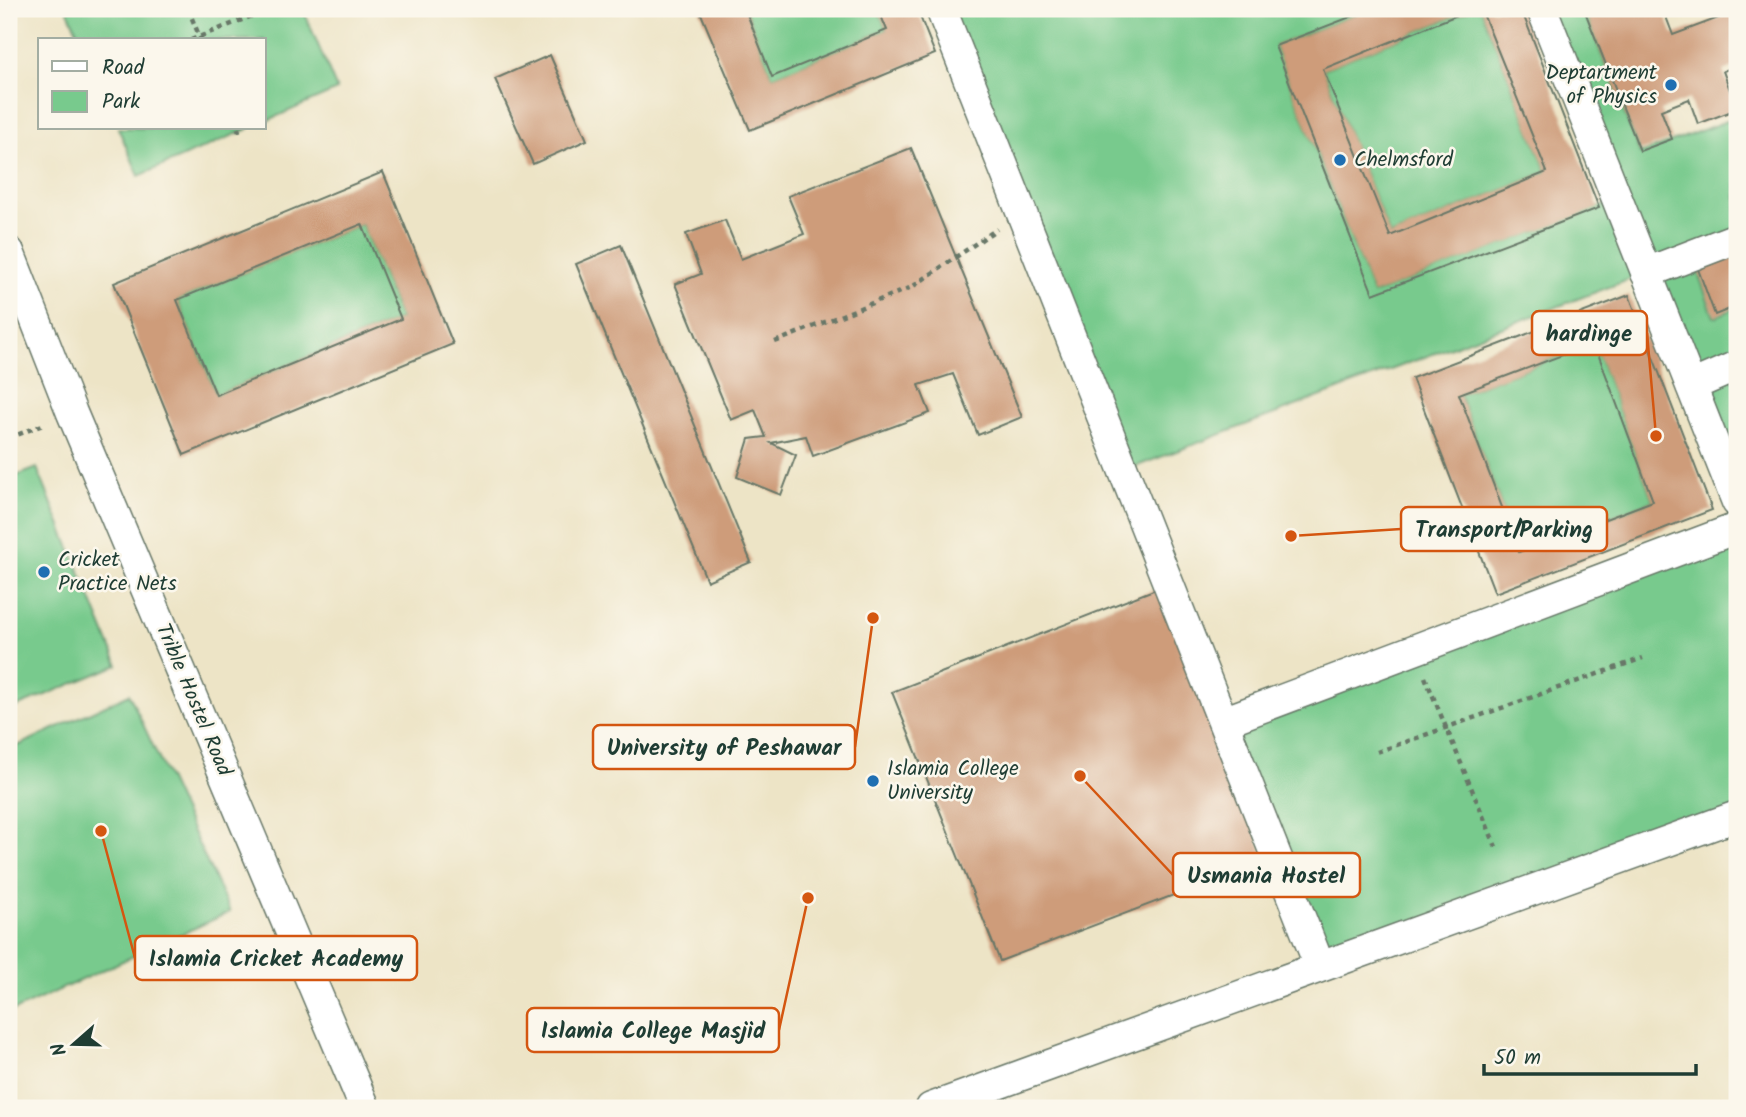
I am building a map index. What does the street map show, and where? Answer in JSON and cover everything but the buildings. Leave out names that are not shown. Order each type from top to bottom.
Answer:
[{"type":"street","points":[[941,9],[1320,967]]},
{"type":"street","points":[[1542,9],[1737,502]]},
{"type":"street","points":[[1646,273],[1737,237]]},
{"type":"street","name":"Trible Hostel Road","points":[[9,252],[72,413],[365,1108]]},
{"type":"street","points":[[1691,386],[1737,366]]},
{"type":"street","points":[[1223,722],[1737,528]]},
{"type":"street","points":[[931,1108],[1737,816]]},
{"type":"path","points":[[188,9],[200,38]]},
{"type":"path","points":[[202,38],[270,9]]},
{"type":"path","points":[[775,342],[912,287],[1021,212]]},
{"type":"path","points":[[9,439],[72,413]]},
{"type":"path","points":[[1413,650],[1496,847]]},
{"type":"path","points":[[1377,752],[1643,657]]},
{"type":"green space","points":[[67,9],[303,9],[337,90],[266,121],[266,38],[80,38]]},
{"type":"green space","points":[[745,9],[878,9],[887,30],[772,77]]},
{"type":"green space","points":[[941,9],[1371,9],[1275,46],[1373,294],[1618,200],[1542,9],[1584,9],[1640,154],[1737,117],[1737,237],[1692,256],[1714,317],[1737,308],[1737,502],[1646,273],[1124,471]]},
{"type":"green space","points":[[1472,9],[1481,9],[1547,172],[1390,236],[1323,69]]},
{"type":"green space","points":[[119,130],[245,130],[139,176]]},
{"type":"green space","points":[[362,224],[401,319],[216,395],[177,300]]},
{"type":"green space","points":[[1594,343],[1653,501],[1519,552],[1459,394]]},
{"type":"green space","name":"Cricket Practice Nets","points":[[37,468],[118,665],[9,710],[9,479]]},
{"type":"green space","points":[[1737,528],[1737,816],[1320,967],[1223,722]]},
{"type":"green space","points":[[129,694],[230,912],[9,1013],[9,750]]},
{"type":"place","name":"Deptartment of Physics","points":[[1671,85]]},
{"type":"place","name":"Chelmsford","points":[[1340,160]]},
{"type":"place","name":"hardinge","points":[[1656,436]]},
{"type":"place","name":"Transport/Parking","points":[[1291,536]]},
{"type":"place","name":"Cricket Practice Nets","points":[[44,572]]},
{"type":"place","name":"University of Peshawar","points":[[873,618]]},
{"type":"place","name":"Usmania Hostel","points":[[1080,776]]},
{"type":"place","name":"Islamia College University","points":[[873,781]]},
{"type":"place","name":"Islamia Cricket Academy","points":[[101,831]]},
{"type":"place","name":"Islamia College Masjid","points":[[808,898]]}]
